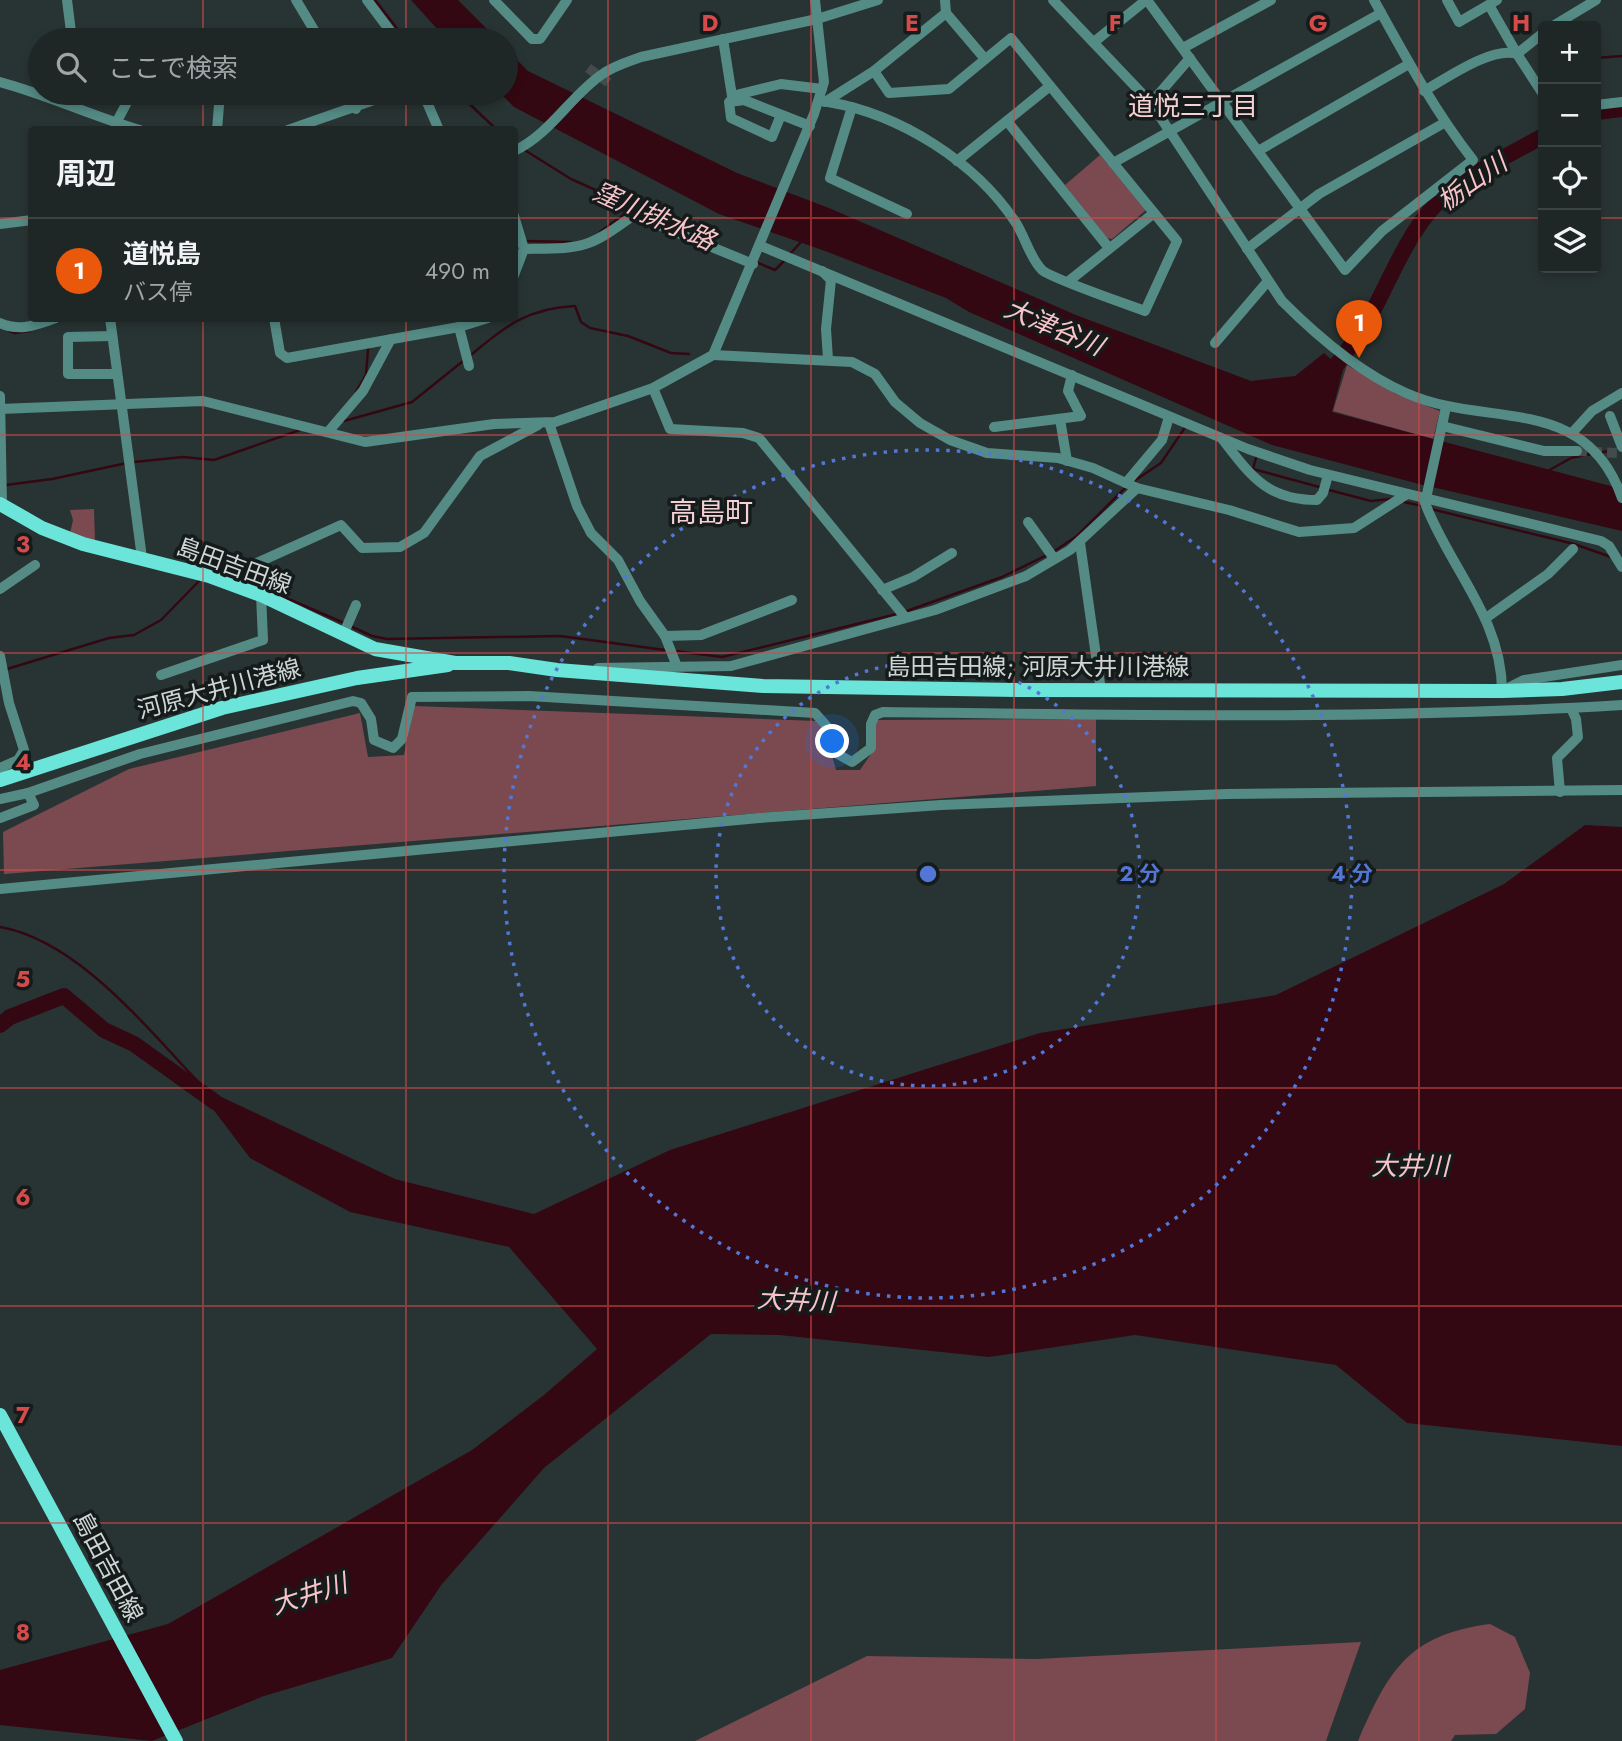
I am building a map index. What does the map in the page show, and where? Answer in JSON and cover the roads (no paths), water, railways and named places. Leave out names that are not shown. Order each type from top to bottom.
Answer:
[{"type":"main road","name":"島田吉田線","points":[[1,504],[42,528],[83,544],[219,580],[261,595],[344,635],[388,652],[454,663]]},
{"type":"main road","name":"島田吉田線; 河原大井川港線","points":[[454,663],[509,663],[582,672],[763,686],[1101,691],[1502,691],[1562,689],[1622,682]]},
{"type":"main road","name":"河原大井川港線","points":[[0,780],[222,708],[357,678],[429,670],[454,663]]},
{"type":"main road","name":"島田吉田線","points":[[0,1415],[176,1741]]},
{"type":"street","points":[[67,0],[70,28]]},
{"type":"street","points":[[296,0],[313,28]]},
{"type":"street","points":[[367,0],[388,28]]},
{"type":"street","points":[[494,0],[532,39],[540,39],[567,0]]},
{"type":"street","points":[[815,0],[824,102]]},
{"type":"street","points":[[518,149],[532,141],[584,89],[614,67],[641,57],[817,19],[878,0]]},
{"type":"street","points":[[945,0],[946,13],[985,60]]},
{"type":"street","points":[[1053,0],[1151,103],[1282,301],[1326,342],[1404,393],[1446,407],[1509,414],[1549,423],[1572,433],[1606,465],[1622,498]]},
{"type":"street","points":[[1094,42],[1147,0],[1345,270],[1363,247],[1427,193],[1474,160],[1444,123],[1374,0]]},
{"type":"street","points":[[1183,48],[1271,0]]},
{"type":"street","points":[[1447,0],[1459,22],[1493,2],[1517,54],[1538,86]]},
{"type":"street","points":[[1561,21],[1596,0]]},
{"type":"street","points":[[713,355],[762,244],[814,114],[824,102],[874,71],[946,13]]},
{"type":"street","points":[[1113,163],[1381,13]]},
{"type":"street","points":[[1517,54],[1538,37]]},
{"type":"street","points":[[824,102],[852,107],[902,127],[957,161],[995,197],[1016,223],[1042,271],[1145,311],[1177,241],[1011,38],[949,89],[888,93],[874,71]]},
{"type":"street","points":[[723,39],[732,96],[781,84],[822,89]]},
{"type":"street","points":[[1424,91],[1475,62],[1507,51],[1517,54]]},
{"type":"street","points":[[1151,103],[1190,58]]},
{"type":"street","points":[[1258,151],[1409,64]]},
{"type":"street","points":[[0,82],[28,88]]},
{"type":"street","points":[[957,161],[1050,86]]},
{"type":"street","points":[[781,115],[772,137],[731,118],[729,102],[744,100],[810,126]]},
{"type":"street","points":[[1601,104],[1622,102]]},
{"type":"street","points":[[74,105],[112,124],[124,105]]},
{"type":"street","points":[[217,126],[219,105]]},
{"type":"street","points":[[354,105],[356,109]]},
{"type":"street","points":[[301,126],[366,105]]},
{"type":"street","points":[[428,105],[437,126]]},
{"type":"street","points":[[852,107],[830,178],[907,214]]},
{"type":"street","points":[[1007,121],[1109,248]]},
{"type":"street","points":[[1247,249],[1318,194],[1444,123]]},
{"type":"street","points":[[1069,281],[1154,213]]},
{"type":"street","points":[[524,249],[578,248],[596,242],[634,215],[753,264]]},
{"type":"street","points":[[0,225],[28,221]]},
{"type":"street","points":[[518,229],[524,249],[518,265]]},
{"type":"street","points":[[762,244],[1222,438],[1328,475],[1601,541],[1609,546],[1622,567]]},
{"type":"street","points":[[819,269],[831,280],[826,329],[828,359]]},
{"type":"street","points":[[1215,343],[1268,281]]},
{"type":"street","points":[[0,323],[15,329],[25,329],[45,322]]},
{"type":"street","points":[[110,322],[142,558]]},
{"type":"street","points":[[275,322],[279,354],[287,358],[475,322]]},
{"type":"street","points":[[459,327],[469,366]]},
{"type":"street","points":[[112,335],[68,337],[68,374],[116,374]]},
{"type":"street","points":[[328,432],[363,391],[391,339]]},
{"type":"street","points":[[219,580],[341,525],[362,548],[400,547],[424,533],[480,456],[546,423],[653,388],[713,355],[852,362],[876,374],[895,402],[920,423],[950,440],[987,453],[1067,461],[1131,486],[1229,510],[1300,532],[1354,528],[1407,494]]},
{"type":"street","points":[[994,427],[1081,416],[1068,391],[1072,375]]},
{"type":"street","points":[[653,388],[670,429],[743,433],[759,439],[905,617]]},
{"type":"street","points":[[1572,433],[1592,411],[1622,393]]},
{"type":"street","points":[[0,396],[1,504]]},
{"type":"street","points":[[1,409],[202,401],[365,442],[494,424],[546,423]]},
{"type":"street","points":[[1446,407],[1425,499],[1429,513],[1486,618],[1502,672],[1502,691],[1524,680],[1622,665]]},
{"type":"street","points":[[1610,416],[1621,451]]},
{"type":"street","points":[[582,672],[596,668],[676,664],[730,666],[905,617],[1008,583],[1080,543],[1131,486],[1162,440],[1169,417]]},
{"type":"street","points":[[1060,419],[1067,461]]},
{"type":"street","points":[[546,423],[586,524],[618,560],[640,601],[665,636],[676,664]]},
{"type":"street","points":[[1442,429],[1544,451],[1577,452]]},
{"type":"street","points":[[1222,438],[1256,483],[1265,488],[1317,499],[1323,493],[1328,475]]},
{"type":"street","points":[[1028,522],[1053,557]]},
{"type":"street","points":[[1080,543],[1101,691]]},
{"type":"street","points":[[1486,618],[1548,574],[1573,549]]},
{"type":"street","points":[[882,590],[913,577],[952,553]]},
{"type":"street","points":[[0,589],[35,565]]},
{"type":"street","points":[[161,675],[263,640],[261,595]]},
{"type":"street","points":[[665,636],[701,635],[792,600]]},
{"type":"street","points":[[344,635],[356,605]]},
{"type":"street","points":[[0,656],[1,673],[24,750],[18,760],[0,767]]},
{"type":"street","points":[[0,799],[28,793],[140,754],[353,702],[361,703],[371,719],[374,740],[393,748],[402,739],[412,697],[528,696],[815,713],[831,731],[836,753],[852,761],[871,748],[871,724],[875,715],[883,712],[1202,713],[1622,705]]},
{"type":"street","points":[[1560,792],[1557,758],[1577,737],[1576,719],[1571,708]]},
{"type":"street","points":[[0,889],[759,818],[941,805],[1227,794],[1622,790]]},
{"type":"street","points":[[0,818],[34,805],[28,793]]},
{"type":"water","points":[[411,0],[458,0],[486,28],[436,28]]},
{"type":"water","name":"大津谷川","points":[[518,61],[528,71],[737,173],[829,208],[1076,315],[1251,381],[1295,376],[1324,353],[1343,370],[1332,412],[1622,489],[1622,531],[1419,484],[1272,445],[969,312],[946,298],[719,214],[512,105],[518,105]]},
{"type":"water","name":"大井川","points":[[1585,825],[1622,827],[1622,1446],[1407,1423],[1336,1365],[1135,1335],[989,1357],[779,1335],[711,1334],[544,1468],[442,1584],[392,1658],[264,1696],[152,1741],[0,1725],[0,1670],[168,1624],[472,1450],[544,1395],[597,1349],[509,1247],[350,1212],[250,1158],[194,1084],[395,1179],[534,1214],[670,1150],[1040,1033],[1276,995],[1504,884]]},
{"type":"waterway","points":[[375,0],[397,28]]},
{"type":"waterway","points":[[1601,58],[1622,56]]},
{"type":"waterway","points":[[471,105],[493,126]]},
{"type":"waterway","name":"栃山川","points":[[1601,111],[1622,109]]},
{"type":"waterway","name":"栃山川","points":[[1325,381],[1368,320],[1402,253],[1434,207],[1470,177],[1538,139]]},
{"type":"waterway","name":"窪川排水路","points":[[523,149],[571,179],[705,239]]},
{"type":"waterway","points":[[600,232],[634,207]]},
{"type":"waterway","points":[[525,241],[571,242]]},
{"type":"waterway","points":[[789,255],[801,242]]},
{"type":"waterway","name":"窪川排水路","points":[[756,262],[775,270],[785,260]]},
{"type":"waterway","points":[[518,320],[544,310],[575,306],[581,322],[590,328],[628,336],[671,353],[689,354]]},
{"type":"waterway","points":[[471,355],[515,322]]},
{"type":"waterway","points":[[9,331],[30,331]]},
{"type":"waterway","points":[[356,392],[366,375],[368,349]]},
{"type":"waterway","points":[[344,421],[412,402],[463,361]]},
{"type":"waterway","points":[[1131,483],[1161,463],[1186,426]]},
{"type":"waterway","points":[[134,462],[183,457],[214,460],[300,430]]},
{"type":"waterway","points":[[1598,453],[1619,449]]},
{"type":"waterway","points":[[1257,454],[1253,469],[1323,488]]},
{"type":"waterway","points":[[1546,472],[1571,458],[1591,454]]},
{"type":"waterway","points":[[6,485],[52,479],[127,463]]},
{"type":"waterway","points":[[1053,552],[1077,536],[1126,487]]},
{"type":"waterway","points":[[1329,490],[1371,501],[1391,499]]},
{"type":"waterway","points":[[1404,502],[1422,506]]},
{"type":"waterway","points":[[1431,509],[1574,544],[1611,557]]},
{"type":"waterway","points":[[904,612],[1002,577],[1047,555]]},
{"type":"waterway","points":[[211,570],[225,573]]},
{"type":"waterway","points":[[238,577],[344,623]]},
{"type":"waterway","points":[[7,669],[109,638],[134,635],[161,620],[201,579]]},
{"type":"waterway","points":[[675,651],[722,657],[897,614]]},
{"type":"waterway","points":[[350,626],[372,636],[387,639],[560,636],[665,650]]},
{"type":"waterway","points":[[0,927],[30,936],[87,970],[139,1018],[207,1091]]},
{"type":"waterway","points":[[0,1025],[10,1017],[64,996],[104,1030],[134,1044],[215,1102]]},
{"type":"tunnel","points":[[588,68],[609,83]]},
{"type":"tunnel","points":[[1577,451],[1618,453]]},
{"type":"place","name":"道悦島","points":[[1359,358]]},
{"type":"district","name":"道悦三丁目","points":[[1193,106]]},
{"type":"district","name":"高島町","points":[[711,512]]}]
